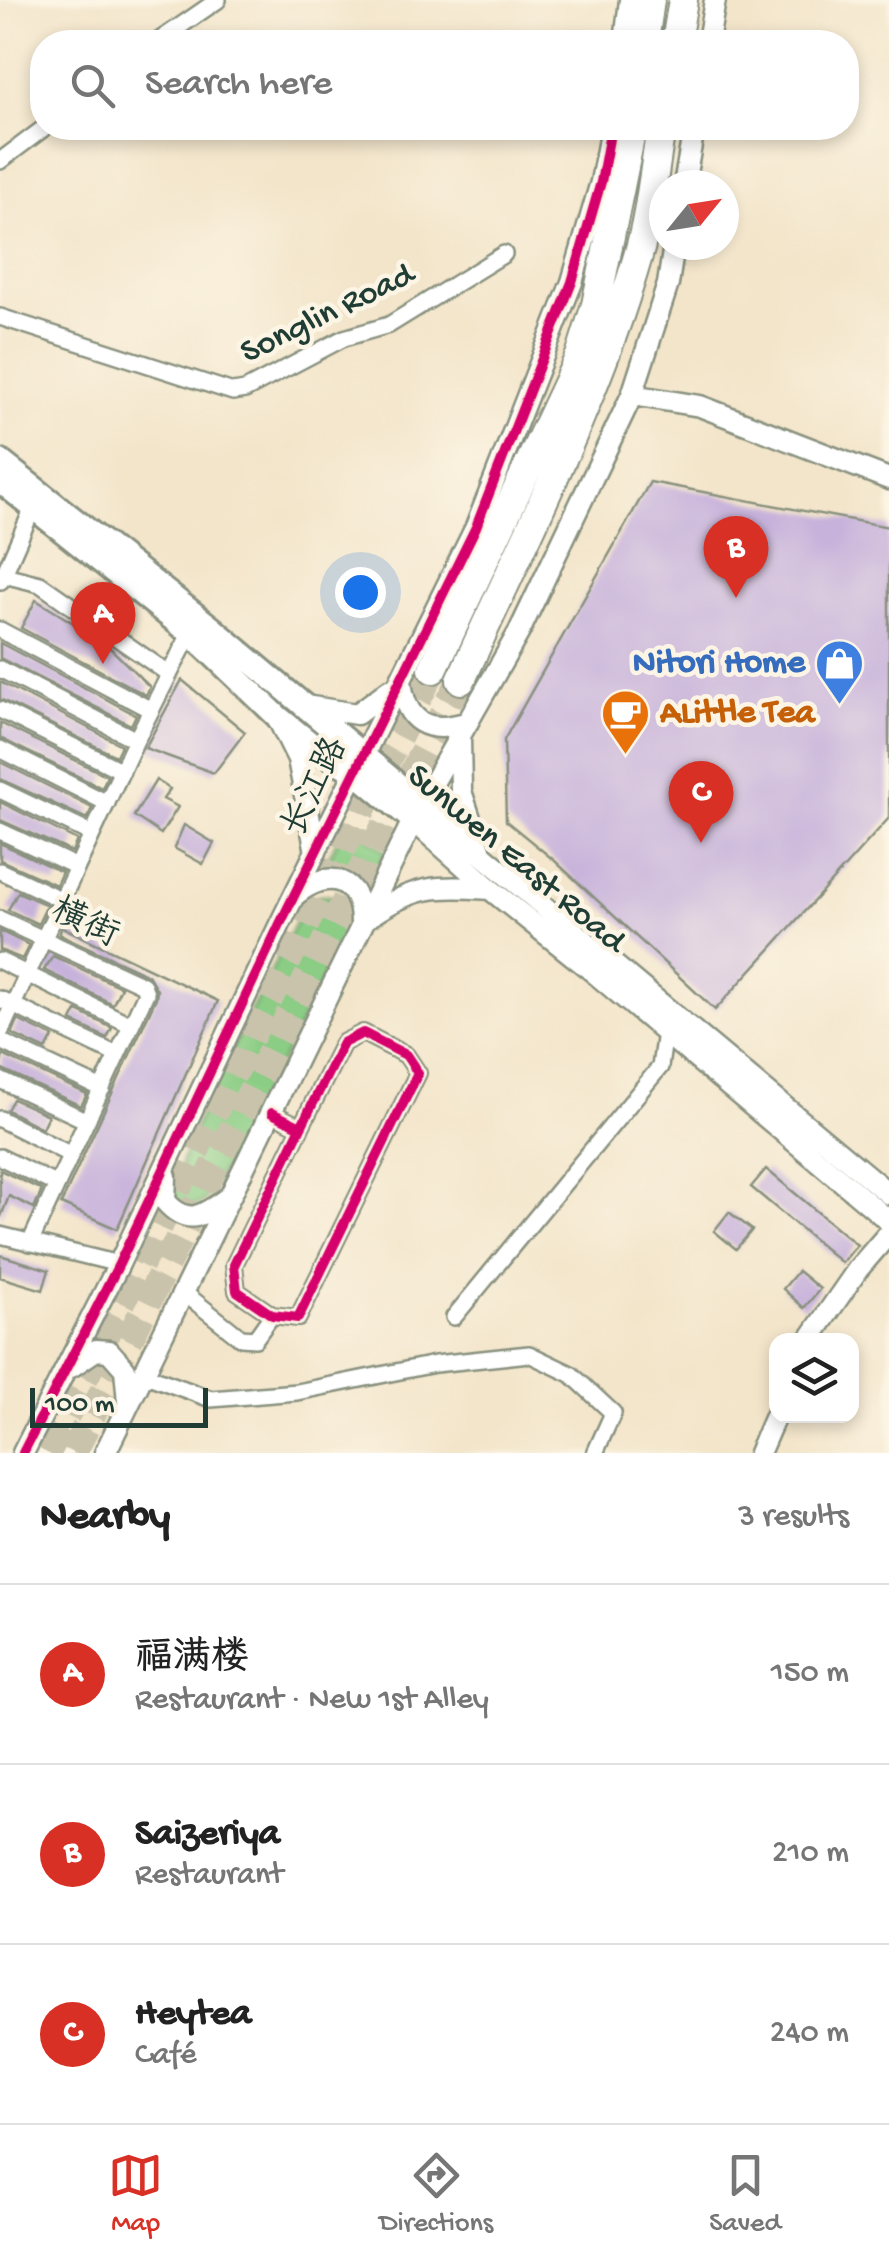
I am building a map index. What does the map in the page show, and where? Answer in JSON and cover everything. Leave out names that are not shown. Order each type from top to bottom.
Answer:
[{"type":"highway","points":[[646,30],[650,0]]},
{"type":"highway","points":[[678,30],[683,0]]},
{"type":"highway","points":[[433,669],[580,356],[600,286],[630,140]]},
{"type":"highway","points":[[462,680],[618,321],[640,252],[659,140]]},
{"type":"main road","points":[[626,30],[630,0]]},
{"type":"main road","points":[[710,30],[715,0]]},
{"type":"main road","name":"长江路","points":[[23,1453],[120,1264],[293,898],[476,526],[541,368],[577,266],[609,140]]},
{"type":"main road","points":[[687,170],[692,140]]},
{"type":"main road","points":[[105,1453],[418,813],[519,632],[632,395],[668,284],[672,260]]},
{"type":"main road","points":[[632,395],[700,406],[889,480]]},
{"type":"main road","name":"Sunwen East Road","points":[[0,462],[36,501],[194,626],[305,706],[360,764],[418,813],[490,889],[889,1221]]},
{"type":"main road","name":"Sunwen East Road","points":[[0,482],[36,501]]},
{"type":"main road","name":"Sunwen East Road","points":[[194,626],[278,717],[320,751],[360,764]]},
{"type":"main road","points":[[305,706],[357,714],[378,702],[401,678]]},
{"type":"main road","points":[[401,678],[403,704],[414,718],[445,730],[464,729]]},
{"type":"main road","points":[[278,717],[298,759],[316,852]]},
{"type":"main road","points":[[464,729],[461,791],[482,854]]},
{"type":"main road","name":"Sunwen East Road","points":[[418,813],[482,854],[889,1194]]},
{"type":"main road","points":[[293,898],[310,882],[334,878],[347,884],[362,906],[365,925]]},
{"type":"main road","points":[[365,925],[417,890],[490,889]]},
{"type":"main road","points":[[167,1164],[165,1201],[184,1218],[202,1214],[230,1196]]},
{"type":"main road","points":[[813,1333],[889,1233]]},
{"type":"main road","points":[[64,1373],[96,1350],[109,1351],[124,1369],[128,1404]]},
{"type":"main road","points":[[760,1453],[772,1423]]},
{"type":"street","points":[[174,30],[218,0]]},
{"type":"street","points":[[0,161],[30,138]]},
{"type":"street","name":"Songlin Road","points":[[0,317],[233,392],[245,390],[344,338],[388,325],[504,254]]},
{"type":"street","points":[[36,501],[2,579],[40,584]]},
{"type":"street","points":[[12,554],[40,584],[169,674]]},
{"type":"street","points":[[0,1033],[6,1002],[27,974],[194,626]]},
{"type":"street","points":[[0,630],[151,710]]},
{"type":"street","points":[[0,669],[136,740]]},
{"type":"street","points":[[0,710],[122,771]]},
{"type":"street","points":[[0,749],[107,804]]},
{"type":"street","points":[[0,790],[92,834]]},
{"type":"street","points":[[0,831],[77,868]]},
{"type":"street","points":[[0,871],[62,900]]},
{"type":"street","name":"横街","points":[[0,919],[143,986],[146,993],[131,1025]]},
{"type":"street","points":[[0,961],[131,1025],[30,1243]]},
{"type":"street","points":[[6,1002],[117,1055]]},
{"type":"street","points":[[363,1032],[406,1055],[418,1074],[298,1318],[272,1315],[237,1291],[234,1265],[301,1127],[343,1044],[363,1032]]},
{"type":"street","points":[[454,1317],[660,1067],[665,1032]]},
{"type":"street","points":[[0,1041],[102,1088]]},
{"type":"street","points":[[0,1080],[87,1121]]},
{"type":"street","points":[[272,1113],[301,1127]]},
{"type":"street","points":[[0,1119],[71,1154]]},
{"type":"street","points":[[0,1157],[57,1185]]},
{"type":"street","points":[[0,1235],[120,1264]]},
{"type":"street","points":[[184,1292],[240,1338],[256,1339],[272,1315]]},
{"type":"street","points":[[143,1374],[212,1399],[297,1392],[435,1364],[529,1354],[571,1374],[613,1413],[595,1453]]},
{"type":"green space","points":[[347,820],[386,851],[363,900],[320,875]]},
{"type":"green space","points":[[320,895],[341,903],[350,925],[247,1130],[203,1203],[188,1208],[174,1198],[173,1185],[201,1110],[303,907]]},
{"type":"building","points":[[650,482],[889,527],[889,818],[715,1010],[555,861],[506,821],[504,740]]},
{"type":"building","points":[[36,600],[104,642],[150,687],[146,695],[21,628]]},
{"type":"building","points":[[0,643],[136,715],[131,725],[0,658]]},
{"type":"building","points":[[182,680],[245,732],[214,773],[145,748]]},
{"type":"building","points":[[0,682],[121,745],[116,756],[0,699]]},
{"type":"building","points":[[0,723],[107,776],[102,788],[0,738]]},
{"type":"building","points":[[0,762],[92,808],[87,819],[0,779]]},
{"type":"building","points":[[156,780],[170,789],[163,799],[178,807],[161,834],[134,816]]},
{"type":"building","points":[[0,802],[77,840],[72,852],[0,820]]},
{"type":"building","points":[[184,825],[214,843],[203,864],[174,848]]},
{"type":"building","points":[[0,843],[62,872],[56,885],[0,860]]},
{"type":"building","points":[[18,892],[47,905],[38,924],[8,910]]},
{"type":"building","points":[[62,927],[218,1001],[117,1229],[61,1204],[157,990],[148,975],[59,934]]},
{"type":"building","points":[[0,931],[29,945],[22,959],[0,950]]},
{"type":"building","points":[[53,956],[121,987],[113,1004],[44,970]]},
{"type":"building","points":[[77,1011],[112,1028],[107,1038],[72,1021]]},
{"type":"building","points":[[18,1020],[53,1037],[46,1050],[12,1034]]},
{"type":"building","points":[[3,1055],[87,1094],[81,1106],[0,1069]]},
{"type":"building","points":[[13,1099],[48,1115],[42,1128],[7,1110]]},
{"type":"building","points":[[766,1169],[857,1245],[842,1263],[751,1187]]},
{"type":"building","points":[[0,1170],[42,1190],[34,1208],[9,1196],[0,1219]]},
{"type":"building","points":[[729,1212],[752,1230],[736,1249],[714,1231]]},
{"type":"building","points":[[0,1255],[49,1270],[43,1290],[0,1277]]},
{"type":"building","points":[[798,1271],[820,1289],[804,1308],[783,1289]]},
{"type":"tunnel","points":[[47,1453],[433,669]]},
{"type":"tunnel","points":[[73,1453],[340,912],[461,680]]},
{"type":"cycle path","points":[[23,1453],[119,1264],[280,924],[476,527],[572,282],[601,182],[609,140]]},
{"type":"cycle path","points":[[272,1113],[301,1127],[343,1043],[363,1033],[406,1055],[418,1073],[298,1318],[272,1315],[237,1291],[234,1265],[301,1127]]},
{"type":"place","name":"Saizeriya","points":[[736,598]]},
{"type":"place","name":"福满楼","points":[[103,664]]},
{"type":"place","name":"Nitori Home","points":[[840,706]]},
{"type":"place","name":"ALittle Tea","points":[[625,756]]},
{"type":"place","name":"Heytea","points":[[701,843]]}]
